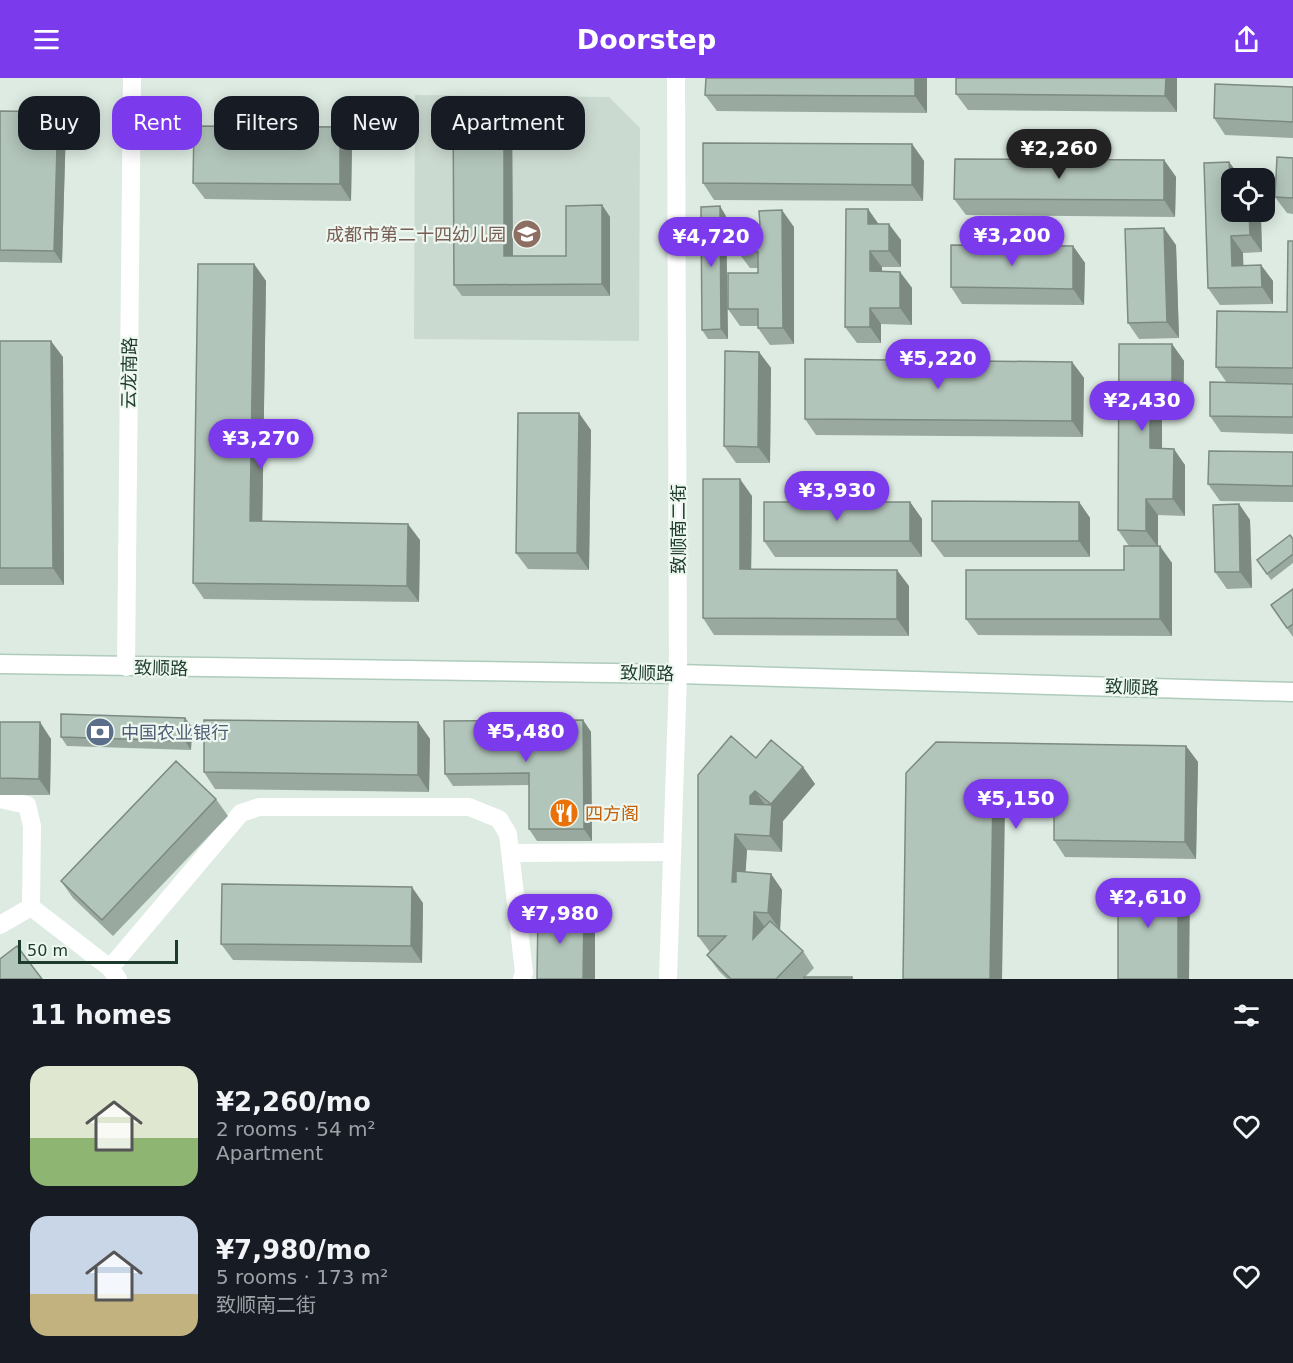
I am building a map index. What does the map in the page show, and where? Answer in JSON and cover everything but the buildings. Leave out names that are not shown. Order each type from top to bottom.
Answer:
[{"type":"street","name":"云龙南路","points":[[126,667],[132,78]]},
{"type":"street","name":"致顺南二街","points":[[668,979],[678,674],[676,78]]},
{"type":"street","name":"致顺路","points":[[0,664],[678,674],[1293,692]]},
{"type":"street","points":[[0,799],[27,805],[32,826],[31,907]]},
{"type":"street","points":[[31,907],[114,974],[241,813],[259,807],[469,807],[500,819],[508,834],[524,972],[522,979]]},
{"type":"street","points":[[511,853],[671,852]]},
{"type":"street","points":[[0,925],[31,907]]},
{"type":"shaded area","name":"成都市第二十四幼儿园","points":[[415,95],[512,96],[431,96],[431,150],[585,150],[585,97],[609,97],[640,128],[639,341],[414,339],[415,150],[419,150],[419,96]]},
{"type":"place","name":"成都市第二十四幼儿园","points":[[527,234]]},
{"type":"place","name":"中国农业银行","points":[[100,732]]},
{"type":"place","name":"四方阁","points":[[564,813]]}]
